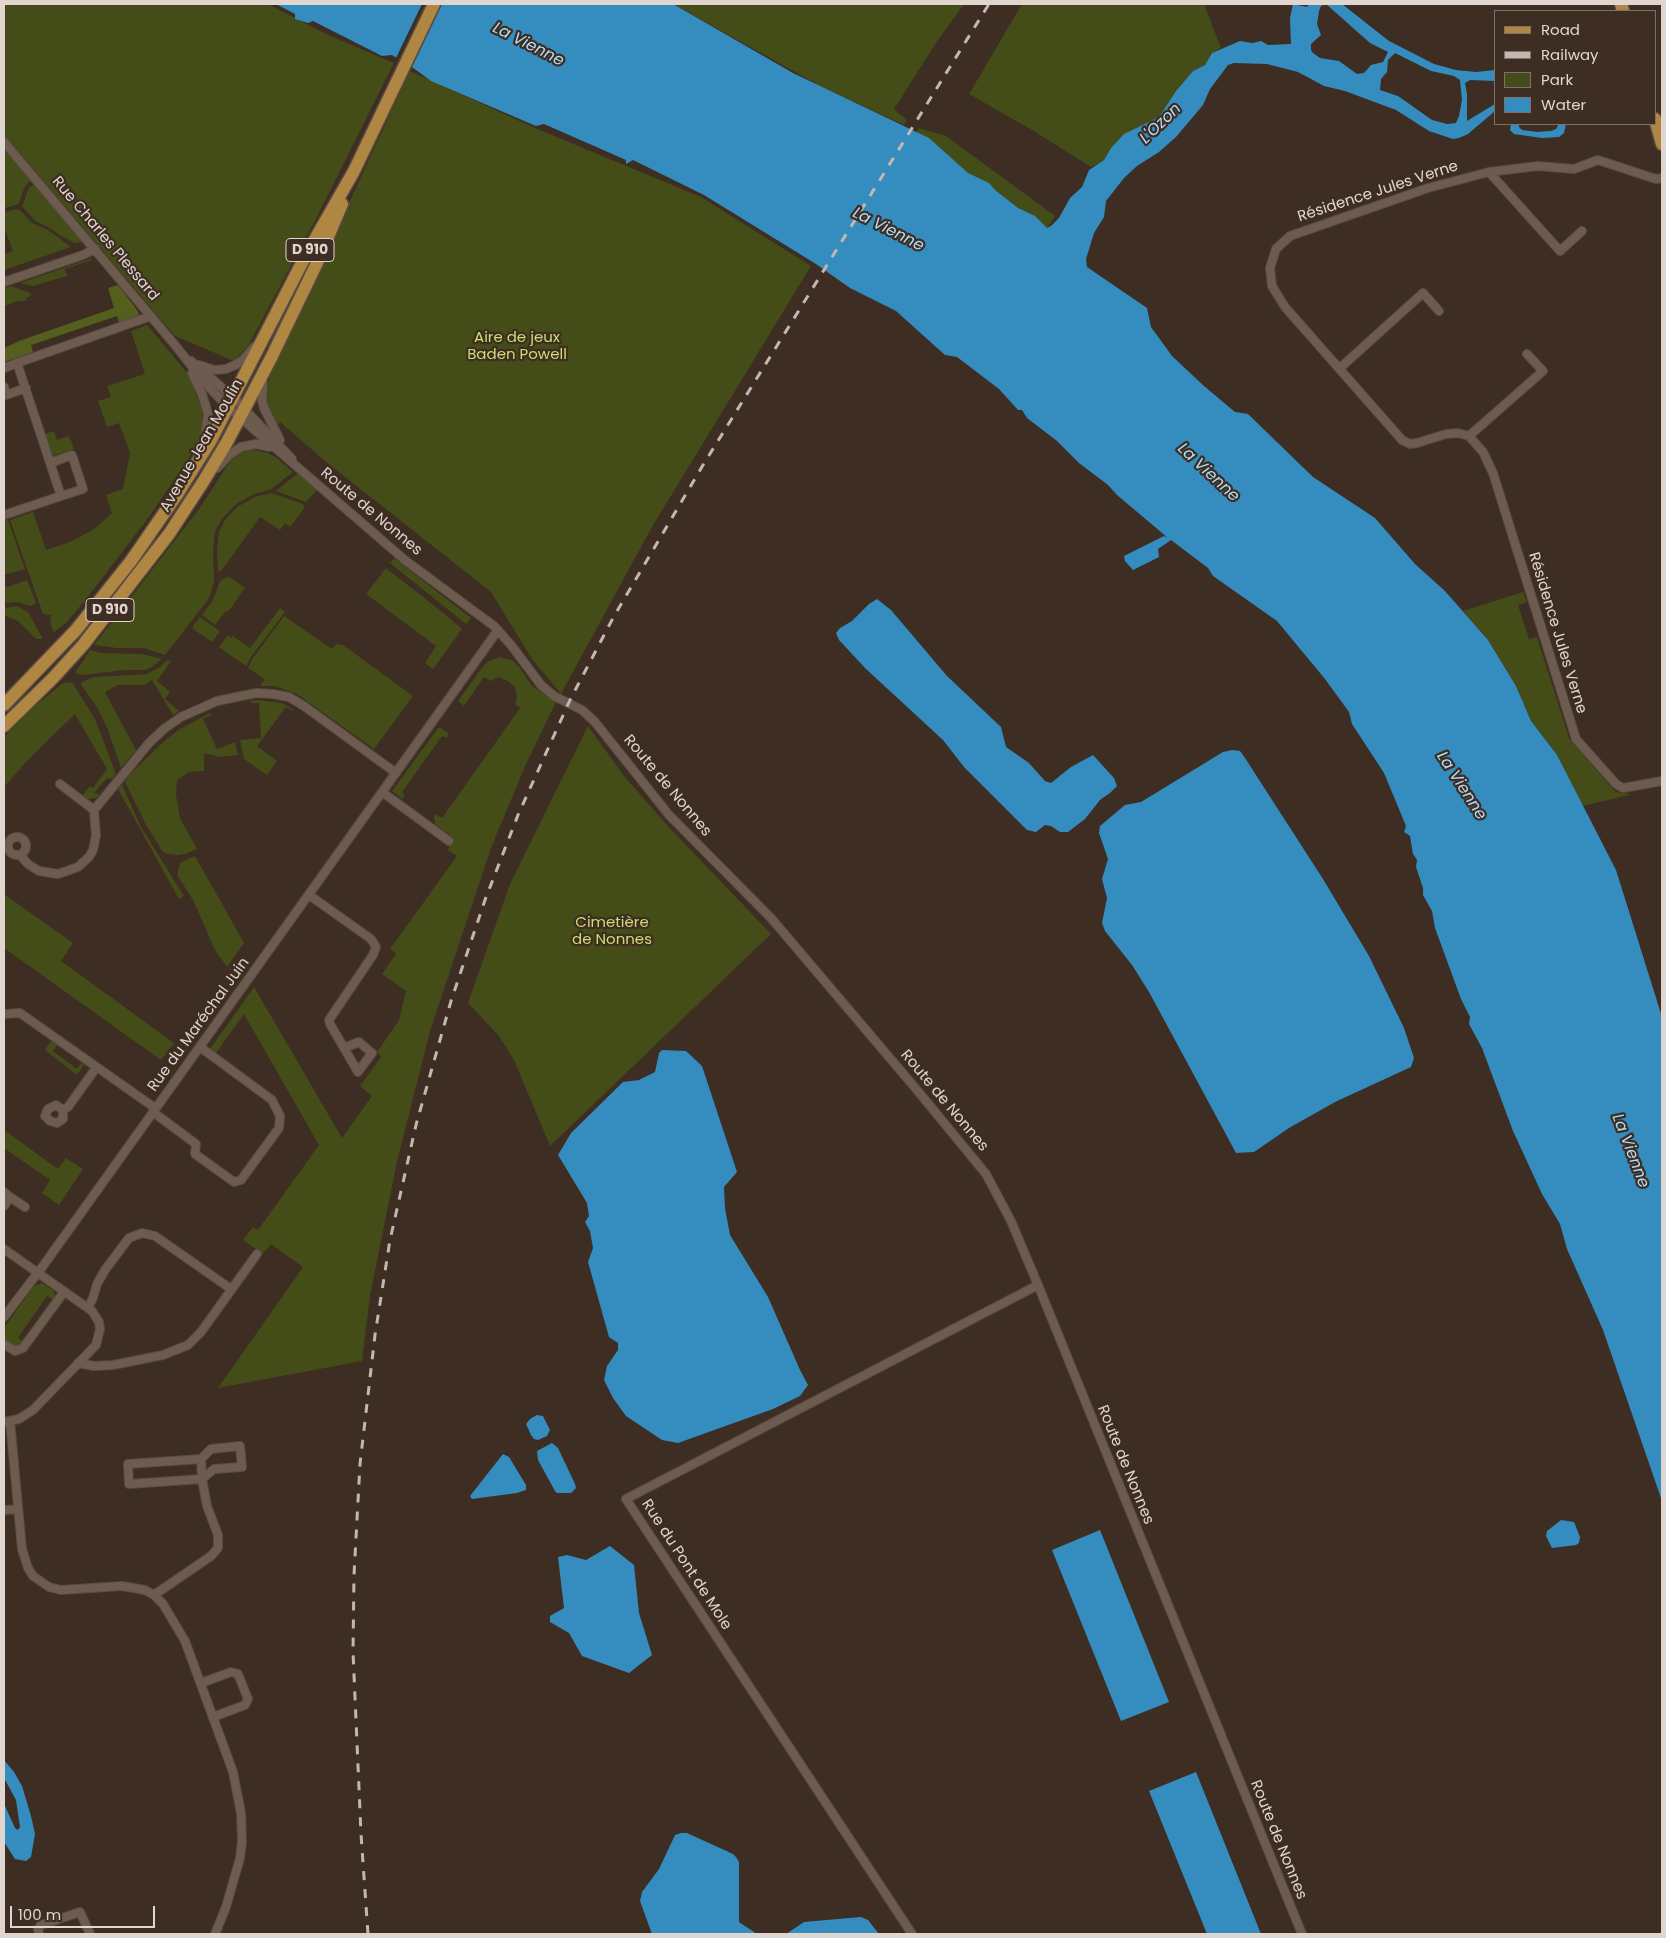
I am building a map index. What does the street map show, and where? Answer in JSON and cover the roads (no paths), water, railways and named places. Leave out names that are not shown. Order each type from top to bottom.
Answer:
[{"type":"main road","name":"Avenue Jean Moulin","points":[[4,705],[76,630],[131,561],[178,493],[211,440],[311,247],[354,171],[434,4]]},
{"type":"main road","points":[[1656,123],[1662,144]]},
{"type":"main road","name":"Avenue Jean Moulin","points":[[4,726],[53,678],[83,645],[169,534],[203,482],[264,371],[333,226],[354,171]]},
{"type":"street","name":"Rue Charles Plessard","points":[[4,142],[184,355],[204,382],[242,413]]},
{"type":"street","name":"Résidence Jules Verne","points":[[1662,178],[1656,179],[1598,160],[1574,169],[1538,166],[1489,172],[1428,188],[1290,236],[1282,242],[1273,257],[1270,268],[1272,286],[1285,306],[1402,440],[1410,444],[1446,434],[1458,433],[1469,436],[1483,452],[1493,473],[1576,739],[1616,784],[1623,788],[1662,781]]},
{"type":"street","points":[[1489,172],[1560,251],[1582,231]]},
{"type":"street","points":[[4,282],[95,249]]},
{"type":"street","points":[[1340,368],[1423,293],[1439,311]]},
{"type":"street","points":[[4,368],[151,316]]},
{"type":"street","points":[[196,364],[214,370],[235,366],[243,360],[268,330]]},
{"type":"street","points":[[1469,436],[1543,371],[1527,354]]},
{"type":"street","name":"Rue Charles Plessard","points":[[184,355],[196,364],[242,413]]},
{"type":"street","points":[[178,493],[202,443],[208,414],[202,394],[184,355]]},
{"type":"street","points":[[17,363],[61,496]]},
{"type":"street","name":"Route de Nonnes","points":[[264,371],[262,388],[264,408],[268,419],[286,451],[300,469]]},
{"type":"street","points":[[4,387],[6,395],[26,388]]},
{"type":"street","name":"Route de Nonnes","points":[[242,413],[286,451]]},
{"type":"street","name":"Route de Nonnes","points":[[242,413],[273,448],[406,561],[480,614],[498,630],[541,685],[554,696],[582,710],[595,722],[669,815],[771,918],[972,1155],[996,1190],[1011,1221],[1302,1934]]},
{"type":"street","points":[[203,482],[229,455],[241,447],[256,444],[273,448]]},
{"type":"street","points":[[4,515],[83,489],[72,455],[50,463]]},
{"type":"street","name":"Rue du Maréchal Juin","points":[[4,1317],[38,1274],[498,630]]},
{"type":"street","points":[[20,855],[28,864],[44,873],[58,874],[78,868],[89,857],[96,843],[94,810],[149,743],[181,717],[217,701],[256,693],[289,697],[396,773]]},
{"type":"street","points":[[60,784],[94,810]]},
{"type":"street","points":[[382,792],[449,841]]},
{"type":"street","points":[[309,895],[371,940],[376,947],[374,955],[329,1020],[344,1048]]},
{"type":"street","points":[[4,1014],[20,1013],[154,1110],[196,1144],[195,1154],[234,1182],[241,1180],[279,1128],[280,1116],[272,1100],[200,1047]]},
{"type":"street","points":[[63,1110],[68,1107],[96,1068]]},
{"type":"street","points":[[4,1206],[7,1194],[25,1207]]},
{"type":"street","points":[[88,1308],[105,1270],[129,1238],[142,1233],[155,1236],[231,1290]]},
{"type":"street","points":[[4,1249],[88,1308],[99,1322],[99,1337],[96,1345],[33,1410],[19,1419],[7,1422],[24,1559],[28,1568],[40,1582],[49,1587],[61,1590],[122,1586],[145,1590],[154,1595],[163,1604],[179,1628],[235,1780],[242,1828],[240,1858],[229,1899],[215,1934]]},
{"type":"street","points":[[78,1363],[94,1366],[113,1365],[164,1355],[188,1345],[201,1332],[257,1254]]},
{"type":"street","name":"Rue du Pont de Mole","points":[[912,1934],[626,1499],[1038,1285]]},
{"type":"street","points":[[4,1344],[15,1351],[23,1348],[64,1292]]},
{"type":"street","points":[[240,1446],[242,1467],[214,1469],[202,1479],[129,1484],[128,1464],[201,1459],[211,1448],[240,1446]]},
{"type":"street","points":[[154,1595],[211,1556],[218,1548],[218,1535],[207,1506],[202,1479],[201,1459]]},
{"type":"street","points":[[4,1510],[18,1509]]},
{"type":"street","points":[[200,1683],[231,1672],[238,1674],[248,1699],[245,1705],[213,1717]]},
{"type":"street","points":[[39,1934],[38,1929],[41,1925],[80,1912],[90,1934]]},
{"type":"water","points":[[276,4],[673,4],[793,73],[929,138],[968,173],[989,183],[1018,208],[1035,216],[1047,228],[1059,218],[1070,198],[1082,187],[1089,170],[1104,160],[1111,148],[1124,134],[1159,117],[1176,91],[1193,71],[1205,65],[1212,53],[1240,41],[1252,43],[1261,41],[1268,45],[1291,44],[1290,18],[1293,4],[1307,7],[1309,4],[1326,4],[1342,4],[1389,41],[1434,64],[1456,70],[1476,72],[1494,70],[1494,81],[1470,80],[1465,83],[1467,121],[1494,105],[1494,112],[1468,134],[1453,139],[1429,131],[1396,110],[1345,91],[1324,86],[1298,72],[1267,64],[1234,63],[1228,65],[1210,89],[1203,105],[1176,137],[1159,152],[1137,166],[1124,178],[1106,201],[1104,217],[1094,233],[1086,259],[1087,267],[1147,308],[1151,327],[1172,356],[1235,412],[1248,414],[1313,477],[1375,518],[1415,564],[1445,591],[1488,640],[1516,686],[1531,721],[1557,755],[1616,870],[1662,1017],[1662,1501],[1603,1330],[1567,1249],[1560,1224],[1542,1194],[1513,1131],[1482,1048],[1469,1024],[1470,1017],[1461,999],[1435,928],[1432,911],[1423,895],[1423,888],[1416,867],[1417,860],[1413,854],[1410,836],[1404,832],[1406,826],[1384,773],[1352,724],[1349,712],[1325,679],[1277,621],[1213,576],[1208,568],[1171,540],[1158,549],[1159,557],[1133,570],[1125,561],[1124,556],[1164,536],[1168,538],[1117,495],[1108,485],[1079,463],[1057,441],[1027,418],[1022,410],[1018,410],[999,389],[957,357],[945,355],[896,311],[850,288],[816,264],[704,195],[633,160],[626,164],[626,160],[544,124],[536,126],[431,81],[392,55],[382,56],[313,21],[308,23],[295,19],[295,14]],"holes":[[[1326,4],[1370,43],[1388,52],[1383,62],[1371,65],[1364,73],[1357,74],[1339,61],[1320,58],[1313,53],[1311,44],[1321,35],[1317,24],[1321,6]],[[1395,53],[1431,71],[1454,76],[1460,80],[1462,100],[1456,123],[1447,124],[1432,120],[1398,96],[1380,90],[1381,79],[1387,72],[1388,60]]]},
{"type":"water","points":[[1511,125],[1519,125],[1522,130],[1537,132],[1551,131],[1556,129],[1558,125],[1566,125],[1564,133],[1559,137],[1542,138],[1514,134],[1510,130]]},
{"type":"water","points":[[877,599],[891,610],[947,676],[1001,727],[1006,747],[1029,763],[1045,781],[1051,783],[1071,767],[1093,755],[1114,778],[1117,786],[1100,800],[1085,819],[1068,832],[1060,832],[1051,826],[1045,825],[1036,832],[1027,830],[964,767],[943,740],[866,669],[839,640],[836,633],[840,628],[852,621],[869,604]]},
{"type":"water","points":[[1240,751],[1245,758],[1323,879],[1369,956],[1404,1028],[1414,1058],[1411,1067],[1335,1102],[1289,1128],[1254,1152],[1236,1153],[1149,992],[1132,965],[1105,931],[1102,923],[1107,898],[1102,879],[1108,859],[1099,833],[1100,826],[1125,805],[1141,802],[1223,752]]},
{"type":"water","points":[[662,1050],[686,1051],[702,1066],[737,1172],[724,1187],[725,1208],[730,1235],[768,1297],[808,1385],[800,1396],[773,1409],[678,1443],[662,1440],[626,1416],[613,1398],[604,1380],[607,1366],[618,1350],[618,1343],[609,1337],[588,1262],[593,1248],[590,1231],[585,1222],[589,1216],[587,1203],[558,1155],[571,1133],[623,1082],[639,1080],[655,1072],[659,1053]]},
{"type":"water","points":[[537,1415],[543,1416],[550,1430],[547,1436],[538,1440],[534,1439],[531,1435],[526,1424]]},
{"type":"water","points":[[552,1443],[558,1448],[575,1484],[576,1488],[571,1493],[557,1493],[555,1491],[538,1460],[537,1451]]},
{"type":"water","points":[[503,1454],[509,1457],[526,1485],[526,1490],[472,1499],[470,1496]]},
{"type":"water","points":[[1561,1520],[1574,1522],[1580,1537],[1579,1543],[1552,1548],[1546,1536],[1547,1531]]},
{"type":"water","points":[[1100,1530],[1169,1702],[1121,1721],[1052,1550]]},
{"type":"water","points":[[610,1546],[634,1565],[639,1613],[652,1655],[629,1673],[582,1656],[569,1633],[550,1622],[550,1616],[564,1608],[558,1557],[567,1555],[586,1560]]},
{"type":"water","points":[[4,1760],[22,1786],[35,1834],[31,1857],[26,1861],[15,1859],[4,1842],[4,1799],[5,1806],[15,1828],[18,1830],[20,1827],[16,1800],[4,1778]]},
{"type":"water","points":[[1196,1772],[1261,1934],[1207,1934],[1149,1791]]},
{"type":"water","points":[[687,1833],[736,1857],[739,1862],[739,1922],[757,1934],[652,1934],[640,1901],[642,1892],[659,1869],[675,1835]]},
{"type":"water","points":[[861,1917],[868,1920],[879,1934],[786,1934],[804,1922]]},
{"type":"railway","points":[[368,1934],[361,1834],[353,1652],[354,1575],[360,1464],[375,1335],[390,1240],[416,1125],[451,1001],[485,900],[518,815],[570,700],[613,618],[703,465],[989,4]]},
{"type":"water label","name":"La Vienne","points":[[528,45]]},
{"type":"water label","name":"L'Ozon","points":[[1161,124]]},
{"type":"water label","name":"La Vienne","points":[[888,230]]},
{"type":"water label","name":"La Vienne","points":[[1208,473]]},
{"type":"water label","name":"La Vienne","points":[[1461,786]]},
{"type":"water label","name":"La Vienne","points":[[1630,1151]]},
{"type":"park label","name":"Aire de jeux Baden Powell","points":[[517,346]]},
{"type":"park label","name":"Cimetière de Nonnes","points":[[612,932]]}]
